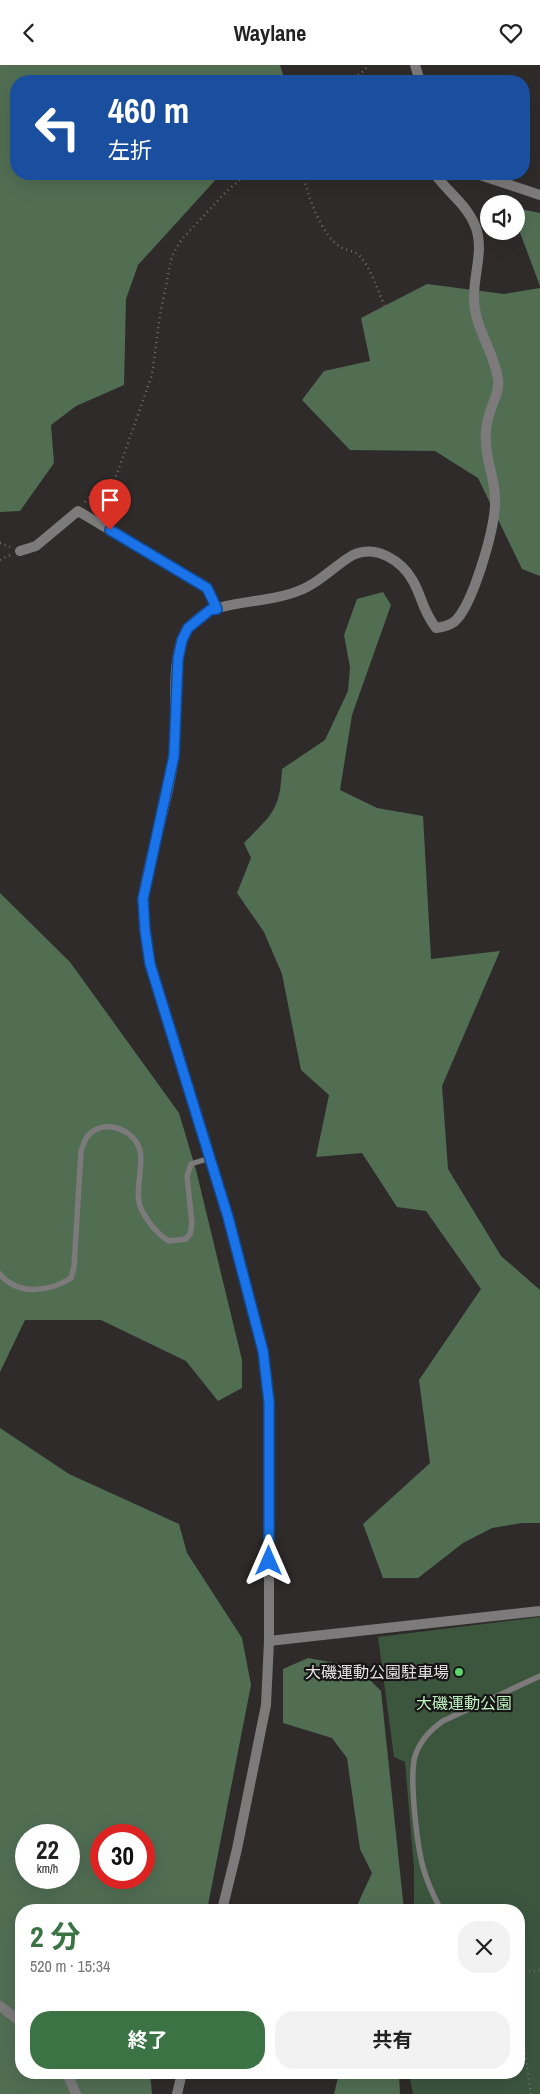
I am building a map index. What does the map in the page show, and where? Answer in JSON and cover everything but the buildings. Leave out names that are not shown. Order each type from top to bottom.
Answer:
[{"type":"street","points":[[223,1904],[237,1849],[266,1705],[269,1641],[269,1402],[263,1351],[228,1217],[150,964],[143,899],[174,756],[178,659],[182,640],[188,628],[210,610],[302,590],[317,582],[354,555],[366,552],[379,552],[393,559],[406,570],[413,581],[426,615],[436,628],[445,627],[454,621],[462,611],[475,584],[494,520],[496,504],[486,441],[490,410],[495,401],[498,381],[494,363],[481,335],[474,300],[478,252],[477,229],[465,207],[439,180]]},
{"type":"street","points":[[495,180],[540,195]]},
{"type":"street","points":[[20,551],[36,546],[78,511],[207,588],[217,609]]},
{"type":"street","points":[[269,1641],[540,1611]]},
{"type":"street","points":[[0,2006],[15,2017]]},
{"type":"street","points":[[70,2079],[76,2094]]},
{"type":"street","points":[[177,2094],[181,2079]]},
{"type":"lane","points":[[0,1274],[14,1286],[29,1289],[48,1289],[71,1278],[74,1267],[81,1151],[88,1136],[98,1129],[106,1127],[121,1128],[127,1132],[139,1147],[140,1205],[156,1231],[169,1241],[186,1239],[190,1234],[192,1224],[188,1176],[191,1164],[210,1158]]},
{"type":"lane","points":[[438,1904],[423,1867],[412,1778],[416,1754],[423,1740],[432,1729],[443,1721],[540,1677]]},
{"type":"path","points":[[359,75],[365,71],[367,65]]},
{"type":"path","points":[[78,511],[90,495],[112,482],[117,474],[152,375],[160,315],[172,256],[182,239],[224,193],[239,180]]},
{"type":"path","points":[[305,180],[309,196],[330,239],[340,247],[358,254],[366,265],[386,309]]},
{"type":"path","points":[[525,1972],[540,1970]]},
{"type":"path","points":[[525,2052],[531,2094]]},
{"type":"green space","points":[[0,65],[280,65],[283,75],[10,75],[10,180],[215,180],[138,265],[126,299],[124,385],[76,406],[51,425],[54,463],[20,511],[0,512]]},
{"type":"green space","points":[[525,210],[540,213],[540,286],[523,240],[525,240]]},
{"type":"green space","points":[[427,284],[504,294],[540,288],[540,576],[522,569],[478,478],[435,451],[350,450],[302,400],[324,371],[370,361],[361,318]]},
{"type":"green space","points":[[383,592],[391,605],[352,715],[340,790],[377,808],[423,816],[431,959],[500,951],[442,1086],[448,1169],[501,1256],[540,1290],[540,1523],[522,1523],[492,1528],[463,1543],[418,1578],[383,1578],[363,1524],[430,1463],[419,1380],[481,1289],[426,1211],[397,1207],[362,1153],[316,1157],[329,1095],[301,1070],[282,974],[264,932],[237,893],[251,858],[244,843],[273,811],[279,794],[282,769],[325,740],[348,691],[350,667],[344,635],[357,599]]},
{"type":"green space","points":[[0,893],[70,962],[179,1113],[196,1170],[242,1360],[242,1388],[218,1401],[186,1361],[101,1320],[25,1320],[0,1372]]},
{"type":"green space","points":[[0,1428],[69,1474],[179,1524],[187,1553],[242,1638],[251,1685],[208,1904],[15,1904],[15,2079],[151,2079],[152,2094],[0,2094]]},
{"type":"green space","name":"大磯運動公園","points":[[540,1617],[540,2094],[413,2094],[410,2079],[525,2079],[525,1904],[414,1904],[414,1868],[405,1762],[394,1757],[378,1637]]},
{"type":"green space","points":[[308,1658],[357,1667],[381,1691],[403,1904],[358,1904],[372,1873],[360,1849],[347,1758],[332,1738],[283,1723],[283,1669]]},
{"type":"green space","points":[[338,2079],[399,2079],[400,2094],[334,2094]]},
{"type":"place","name":"大磯運動公園駐車場","points":[[459,1672]]},
{"type":"route","points":[[110,530],[207,588],[217,609],[210,610],[198,619],[188,628],[182,640],[176,684],[174,756],[143,899],[150,964],[228,1217],[263,1351],[269,1402],[269,1561]]}]
